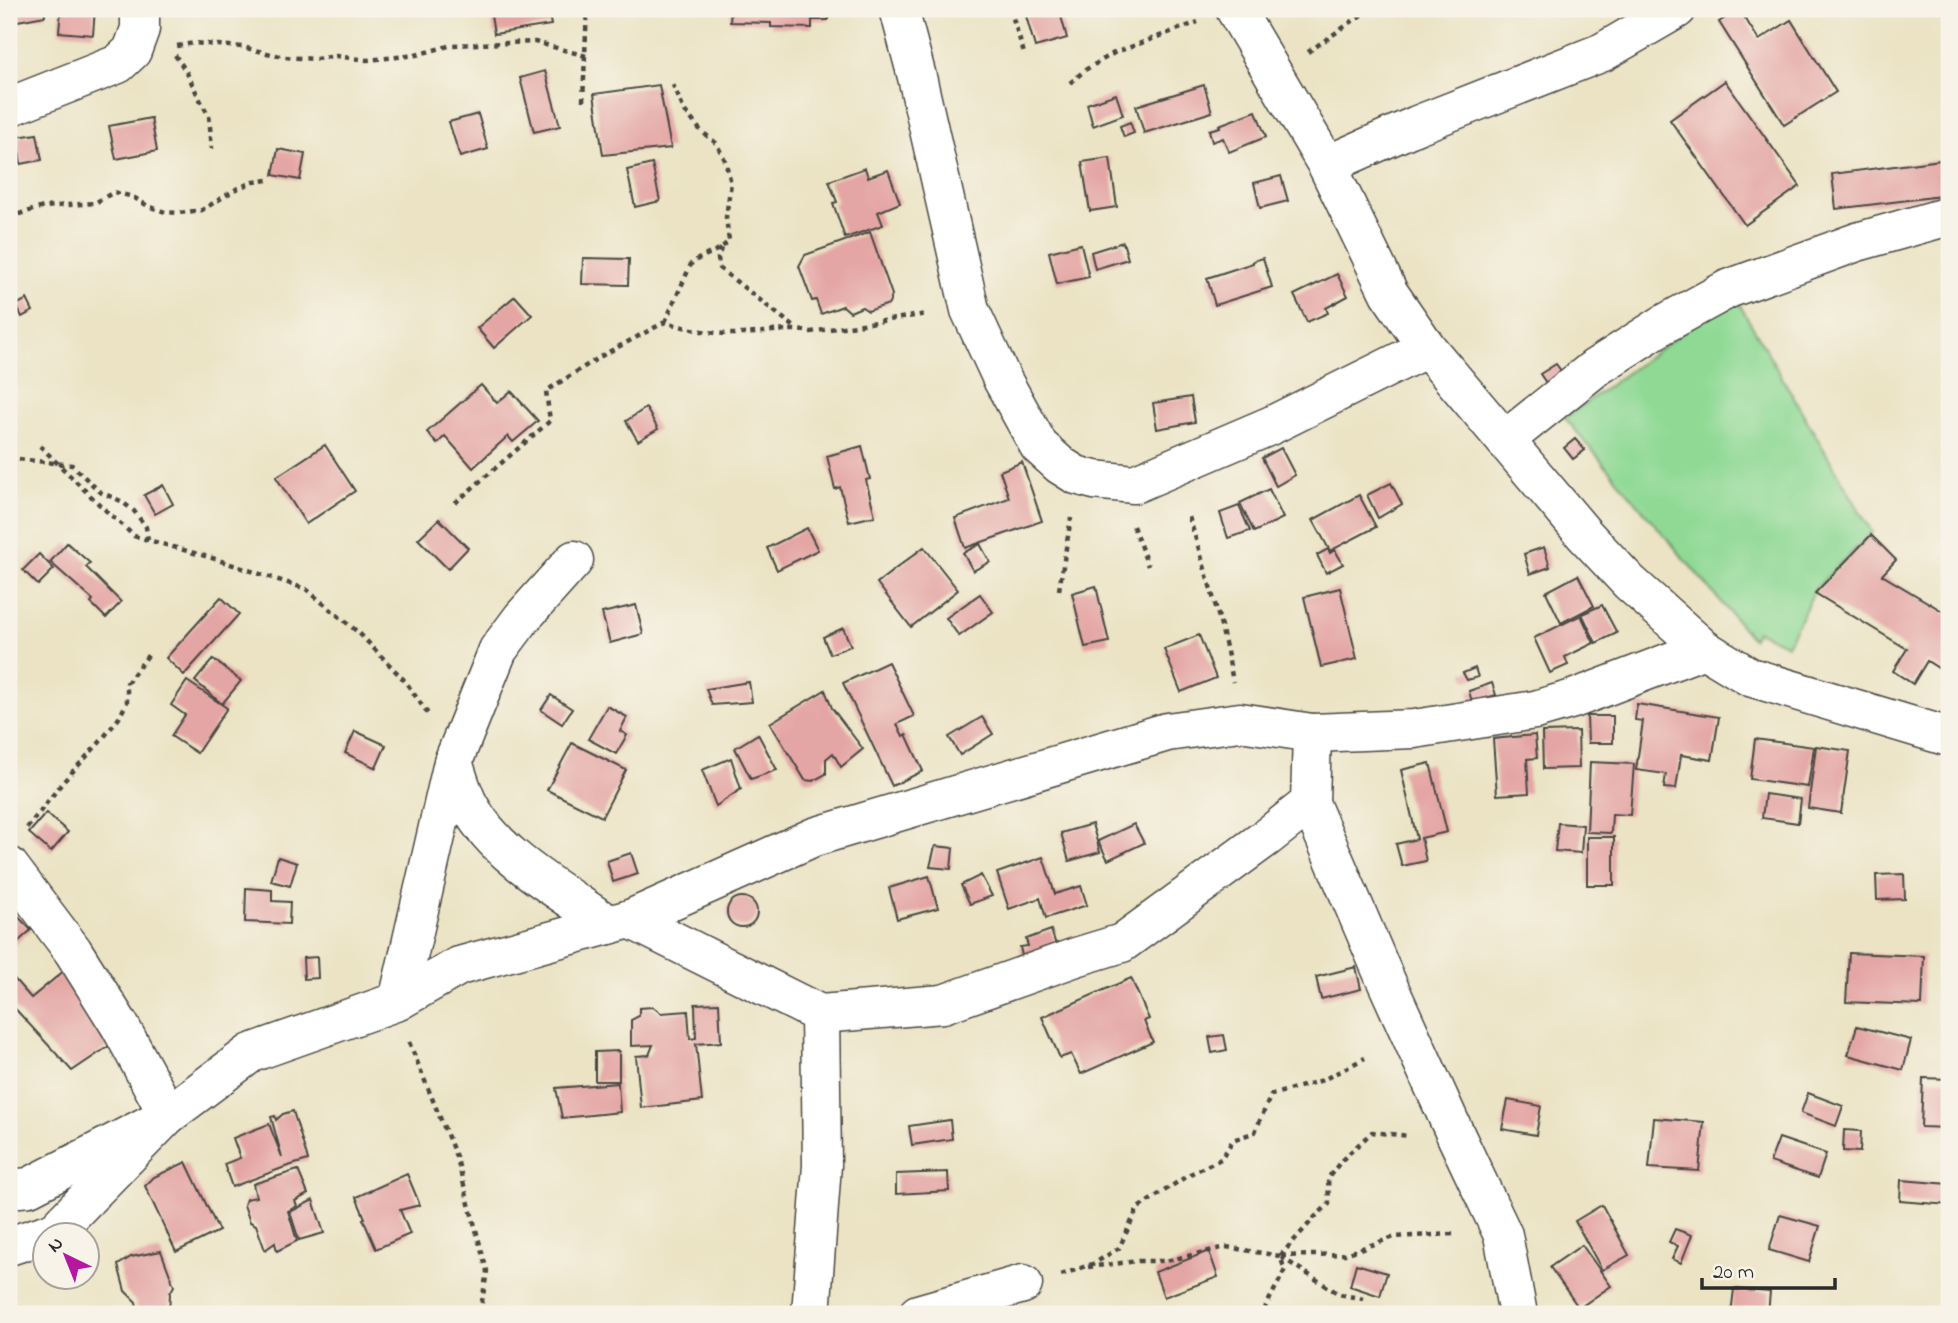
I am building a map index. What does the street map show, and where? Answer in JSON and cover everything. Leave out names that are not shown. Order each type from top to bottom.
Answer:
[{"type":"street","points":[[9,107],[118,64],[132,51],[140,29],[140,9]]},
{"type":"street","points":[[899,9],[970,310],[1002,379],[1039,446],[1060,465],[1076,475],[1094,480],[1134,484],[1272,425],[1427,348]]},
{"type":"street","points":[[1235,9],[1327,165],[1389,293],[1427,348],[1584,534],[1629,582],[1704,649],[1750,677],[1949,737]]},
{"type":"street","points":[[1327,165],[1417,125],[1603,52],[1678,9]]},
{"type":"street","points":[[1505,439],[1595,368],[1664,324],[1728,289],[1857,242],[1949,216]]},
{"type":"street","points":[[398,1001],[453,762],[498,650],[522,618],[574,560]]},
{"type":"street","points":[[9,1246],[55,1231],[168,1115],[251,1053],[398,1001],[460,965],[620,922],[814,837],[1167,732],[1240,722],[1312,733],[1414,729],[1535,710],[1573,699],[1704,649]]},
{"type":"street","points":[[1312,733],[1310,803],[1457,1138],[1503,1235],[1518,1314]]},
{"type":"street","points":[[453,762],[470,807],[493,838],[526,867],[620,922],[820,1014],[943,1004],[1122,943],[1310,803]]},
{"type":"street","points":[[15,851],[73,951],[121,1026],[168,1115]]},
{"type":"street","points":[[811,1314],[822,1165],[820,1014]]},
{"type":"street","points":[[9,1189],[29,1188],[168,1115]]},
{"type":"street","points":[[918,1314],[1023,1284]]},
{"type":"path","points":[[583,101],[587,9]]},
{"type":"path","points":[[1010,9],[1024,53]]},
{"type":"path","points":[[1070,83],[1085,70],[1114,53],[1235,9]]},
{"type":"path","points":[[1276,80],[1311,50],[1367,9]]},
{"type":"path","points":[[212,149],[209,116],[186,71],[169,48],[194,43],[242,47],[285,57],[316,59],[336,56],[367,61],[416,55],[452,45],[535,42],[586,56]]},
{"type":"path","points":[[455,503],[550,421],[546,391],[603,355],[665,322],[692,262],[721,248],[729,241],[726,217],[731,183],[725,160],[716,143],[701,131],[684,110],[673,85]]},
{"type":"path","points":[[9,217],[43,207],[95,203],[114,192],[133,197],[165,212],[202,210],[238,188],[254,181],[268,180]]},
{"type":"path","points":[[721,248],[719,268],[798,329]]},
{"type":"path","points":[[665,322],[715,334],[798,329],[811,332],[970,310]]},
{"type":"path","points":[[40,446],[134,536],[306,589],[359,634],[405,681],[431,718],[453,762]]},
{"type":"path","points":[[9,458],[72,465],[100,492],[121,501],[134,511],[146,527],[148,540]]},
{"type":"path","points":[[1059,590],[1071,517],[1060,465]]},
{"type":"path","points":[[1189,517],[1226,641],[1240,722]]},
{"type":"path","points":[[15,851],[63,782],[119,718],[127,702],[127,683],[149,654]]},
{"type":"path","points":[[398,1001],[410,1046],[457,1159],[487,1271],[480,1314]]},
{"type":"path","points":[[1023,1284],[1059,1276],[1095,1263],[1119,1248],[1138,1208],[1190,1174],[1221,1158],[1233,1140],[1255,1132],[1271,1095],[1323,1080],[1365,1058]]},
{"type":"path","points":[[1280,1256],[1329,1204],[1328,1178],[1342,1160],[1372,1132],[1457,1138]]},
{"type":"path","points":[[1080,1268],[1139,1261],[1166,1261],[1226,1247],[1280,1256],[1345,1254],[1394,1237],[1464,1234]]},
{"type":"path","points":[[1280,1256],[1339,1294],[1363,1299]]},
{"type":"path","points":[[1265,1308],[1285,1270],[1280,1256]]},
{"type":"green space","points":[[1734,295],[1872,532],[1816,588],[1787,645],[1757,631],[1752,639],[1565,418]]},
{"type":"building","points":[[9,9],[44,9],[45,16],[12,22]]},
{"type":"building","points":[[61,9],[95,9],[93,35],[59,32]]},
{"type":"building","points":[[490,9],[548,9],[551,25],[494,34]]},
{"type":"building","points":[[731,9],[833,9],[828,20],[812,20],[812,28],[730,22]]},
{"type":"building","points":[[1024,9],[1059,9],[1067,38],[1035,47]]},
{"type":"building","points":[[1739,9],[1759,40],[1791,20],[1836,92],[1784,125],[1719,22]]},
{"type":"building","points":[[545,71],[560,126],[534,132],[520,78]]},
{"type":"building","points":[[1725,81],[1800,186],[1745,225],[1670,120]]},
{"type":"building","points":[[659,85],[671,148],[603,155],[594,94]]},
{"type":"building","points":[[1204,85],[1212,112],[1144,133],[1136,106]]},
{"type":"building","points":[[1116,94],[1123,115],[1093,126],[1087,104]]},
{"type":"building","points":[[1256,111],[1266,137],[1229,152],[1223,138],[1212,142],[1209,130]]},
{"type":"building","points":[[478,114],[488,149],[460,157],[449,122]]},
{"type":"building","points":[[151,118],[157,151],[116,159],[109,126]]},
{"type":"building","points":[[1130,122],[1134,133],[1124,137],[1120,126]]},
{"type":"building","points":[[37,134],[42,160],[21,164],[17,137]]},
{"type":"building","points":[[278,149],[305,154],[300,180],[273,175]]},
{"type":"building","points":[[1110,158],[1117,207],[1090,211],[1082,162]]},
{"type":"building","points":[[1949,159],[1949,195],[1836,209],[1832,174]]},
{"type":"building","points":[[652,164],[660,201],[635,207],[627,170]]},
{"type":"building","points":[[865,168],[868,177],[888,170],[900,203],[878,212],[883,225],[845,238],[829,181]]},
{"type":"building","points":[[1281,176],[1288,201],[1260,208],[1254,183]]},
{"type":"building","points":[[870,232],[892,295],[889,304],[868,311],[862,307],[850,312],[843,306],[821,314],[816,300],[812,301],[799,266],[805,255]]},
{"type":"building","points":[[1123,242],[1128,259],[1095,269],[1091,252]]},
{"type":"building","points":[[1081,244],[1089,277],[1057,284],[1049,252]]},
{"type":"building","points":[[583,258],[629,259],[628,285],[582,284]]},
{"type":"building","points":[[1263,258],[1272,287],[1215,305],[1207,278]]},
{"type":"building","points":[[1337,274],[1348,296],[1326,308],[1328,313],[1307,322],[1294,295]]},
{"type":"building","points":[[515,296],[532,315],[494,348],[477,328]]},
{"type":"building","points":[[27,299],[33,311],[22,317],[16,305]]},
{"type":"building","points":[[1556,364],[1567,379],[1551,390],[1540,374]]},
{"type":"building","points":[[481,385],[497,403],[511,391],[538,421],[513,442],[508,436],[473,468],[445,436],[437,444],[427,432]]},
{"type":"building","points":[[1191,397],[1195,422],[1157,429],[1153,403]]},
{"type":"building","points":[[646,408],[658,429],[638,441],[626,421]]},
{"type":"building","points":[[1575,439],[1585,450],[1573,459],[1564,448]]},
{"type":"building","points":[[325,445],[355,491],[306,524],[276,477]]},
{"type":"building","points":[[862,446],[870,479],[866,480],[875,516],[849,522],[840,487],[835,489],[827,456]]},
{"type":"building","points":[[1281,448],[1295,475],[1276,486],[1262,458]]},
{"type":"building","points":[[1022,462],[1042,521],[965,548],[955,518],[1009,498],[1000,471]]},
{"type":"building","points":[[1391,483],[1402,504],[1378,518],[1367,495]]},
{"type":"building","points":[[163,485],[173,504],[155,514],[144,495]]},
{"type":"building","points":[[1269,489],[1283,518],[1254,532],[1240,503]]},
{"type":"building","points":[[1359,495],[1376,527],[1330,551],[1313,520]]},
{"type":"building","points":[[1239,506],[1250,531],[1228,538],[1220,513]]},
{"type":"building","points":[[439,519],[468,548],[448,569],[418,539]]},
{"type":"building","points":[[807,528],[818,550],[777,570],[767,548]]},
{"type":"building","points":[[1871,535],[1896,560],[1882,575],[1949,615],[1949,675],[1927,661],[1913,684],[1893,671],[1907,649],[1815,593]]},
{"type":"building","points":[[67,543],[90,563],[86,567],[121,602],[106,618],[91,603],[93,600],[50,562]]},
{"type":"building","points":[[980,544],[990,562],[973,571],[963,553]]},
{"type":"building","points":[[924,547],[958,590],[911,627],[877,583]]},
{"type":"building","points":[[1544,547],[1550,567],[1530,574],[1524,554]]},
{"type":"building","points":[[1328,549],[1330,553],[1335,550],[1343,564],[1326,573],[1317,555]]},
{"type":"building","points":[[39,554],[54,569],[38,585],[23,570]]},
{"type":"building","points":[[1578,575],[1594,606],[1561,623],[1546,592]]},
{"type":"building","points":[[1096,586],[1109,642],[1085,647],[1072,593]]},
{"type":"building","points":[[1340,588],[1357,659],[1321,667],[1304,597]]},
{"type":"building","points":[[980,594],[993,612],[959,636],[946,618]]},
{"type":"building","points":[[221,597],[239,614],[184,675],[166,658]]},
{"type":"building","points":[[636,605],[643,634],[610,643],[602,613]]},
{"type":"building","points":[[1602,605],[1617,633],[1596,643],[1582,614]]},
{"type":"building","points":[[1581,615],[1594,643],[1565,657],[1568,665],[1550,673],[1534,638]]},
{"type":"building","points":[[843,628],[851,646],[830,654],[823,637]]},
{"type":"building","points":[[1199,635],[1216,678],[1181,692],[1164,649]]},
{"type":"building","points":[[213,659],[241,681],[222,704],[195,681]]},
{"type":"building","points":[[888,662],[914,716],[897,724],[903,736],[906,734],[923,771],[892,786],[843,683]]},
{"type":"building","points":[[1475,668],[1478,677],[1467,680],[1463,673]]},
{"type":"building","points":[[187,681],[227,708],[197,753],[171,736],[185,715],[171,705]]},
{"type":"building","points":[[749,682],[752,702],[712,705],[706,689]]},
{"type":"building","points":[[1492,683],[1496,695],[1472,702],[1469,691]]},
{"type":"building","points":[[825,690],[832,708],[863,749],[841,767],[833,753],[826,759],[826,774],[813,781],[805,780],[770,723]]},
{"type":"building","points":[[551,695],[572,709],[562,724],[541,710]]},
{"type":"building","points":[[1637,704],[1719,717],[1712,760],[1681,755],[1676,789],[1664,788],[1666,774],[1636,770],[1643,721],[1635,720]]},
{"type":"building","points":[[607,706],[627,717],[620,731],[627,735],[616,754],[588,739]]},
{"type":"building","points":[[9,707],[17,713],[9,723]]},
{"type":"building","points":[[1587,716],[1613,716],[1613,743],[1588,743]]},
{"type":"building","points":[[982,717],[993,734],[960,755],[949,737]]},
{"type":"building","points":[[355,731],[386,745],[376,768],[345,753]]},
{"type":"building","points":[[1578,731],[1579,768],[1543,769],[1542,732]]},
{"type":"building","points":[[758,734],[777,770],[751,779],[735,748]]},
{"type":"building","points":[[1535,735],[1537,758],[1527,759],[1529,793],[1497,795],[1493,739]]},
{"type":"building","points":[[1755,739],[1814,747],[1808,787],[1750,779]]},
{"type":"building","points":[[572,743],[626,770],[602,817],[547,790]]},
{"type":"building","points":[[1816,746],[1850,751],[1841,813],[1808,808]]},
{"type":"building","points":[[731,758],[741,789],[716,806],[702,770]]},
{"type":"building","points":[[1590,762],[1634,764],[1630,815],[1612,814],[1611,833],[1587,832]]},
{"type":"building","points":[[1430,763],[1447,832],[1421,838],[1426,861],[1402,866],[1396,844],[1417,839],[1401,770]]},
{"type":"building","points":[[1765,794],[1801,799],[1798,823],[1762,818]]},
{"type":"building","points":[[46,813],[68,832],[51,852],[29,833]]},
{"type":"building","points":[[1558,823],[1583,825],[1581,853],[1555,851]]},
{"type":"building","points":[[1092,824],[1100,852],[1069,861],[1061,833]]},
{"type":"building","points":[[1134,824],[1144,843],[1108,860],[1098,841]]},
{"type":"building","points":[[1587,837],[1614,837],[1614,885],[1587,885]]},
{"type":"building","points":[[935,846],[953,848],[951,869],[930,867]]},
{"type":"building","points":[[631,853],[638,874],[613,882],[607,861]]},
{"type":"building","points":[[278,857],[297,863],[290,886],[271,881]]},
{"type":"building","points":[[1043,857],[1055,894],[1081,886],[1087,905],[1046,918],[1040,898],[1009,909],[997,873]]},
{"type":"building","points":[[1904,874],[1905,899],[1877,900],[1876,875]]},
{"type":"building","points":[[981,875],[992,896],[970,904],[961,885]]},
{"type":"building","points":[[929,876],[938,908],[897,919],[889,888]]},
{"type":"building","points":[[246,888],[272,890],[272,901],[290,902],[289,924],[245,922]]},
{"type":"building","points":[[742,897],[753,901],[757,912],[753,923],[742,927],[731,923],[727,912],[731,901]]},
{"type":"building","points":[[9,907],[31,930],[9,950]]},
{"type":"building","points":[[1051,930],[1057,948],[1023,960],[1020,947],[1028,946],[1026,939]]},
{"type":"building","points":[[1849,953],[1924,956],[1922,1005],[1846,1002]]},
{"type":"building","points":[[317,957],[318,978],[304,979],[303,958]]},
{"type":"building","points":[[1356,967],[1361,989],[1321,999],[1316,977]]},
{"type":"building","points":[[65,970],[115,1042],[72,1071],[9,1002],[9,973],[31,998]]},
{"type":"building","points":[[1131,978],[1149,1019],[1144,1021],[1153,1042],[1081,1074],[1071,1054],[1060,1058],[1042,1017]]},
{"type":"building","points":[[719,1003],[721,1042],[696,1044],[702,1101],[641,1108],[636,1056],[649,1055],[653,1045],[631,1046],[631,1020],[639,1016],[639,1008],[653,1007],[661,1013],[688,1011],[690,1039],[696,1038],[695,1004]]},
{"type":"building","points":[[1857,1026],[1911,1040],[1903,1070],[1848,1055]]},
{"type":"building","points":[[1224,1035],[1227,1050],[1212,1053],[1209,1037]]},
{"type":"building","points":[[619,1051],[619,1081],[595,1081],[595,1052]]},
{"type":"building","points":[[1923,1078],[1949,1079],[1949,1128],[1921,1127]]},
{"type":"building","points":[[618,1083],[620,1112],[562,1118],[556,1088]]},
{"type":"building","points":[[1808,1093],[1843,1106],[1836,1126],[1801,1113]]},
{"type":"building","points":[[1508,1100],[1541,1106],[1536,1135],[1502,1129]]},
{"type":"building","points":[[293,1111],[308,1160],[232,1187],[224,1164],[240,1158],[233,1138],[269,1124],[282,1157],[271,1117],[275,1116],[276,1120]]},
{"type":"building","points":[[1654,1118],[1704,1122],[1699,1171],[1649,1168]]},
{"type":"building","points":[[950,1120],[952,1139],[912,1145],[909,1126]]},
{"type":"building","points":[[1844,1130],[1861,1131],[1860,1152],[1843,1151]]},
{"type":"building","points":[[1779,1138],[1826,1154],[1818,1178],[1770,1162]]},
{"type":"building","points":[[186,1162],[219,1231],[176,1252],[145,1186],[154,1177]]},
{"type":"building","points":[[298,1170],[308,1194],[295,1201],[297,1206],[288,1211],[297,1241],[277,1251],[275,1243],[265,1250],[256,1225],[250,1222],[244,1205],[246,1199],[256,1197],[253,1184]]},
{"type":"building","points":[[948,1172],[949,1191],[896,1194],[896,1174]]},
{"type":"building","points":[[407,1174],[420,1205],[400,1210],[410,1234],[376,1249],[356,1197]]},
{"type":"building","points":[[1901,1180],[1949,1184],[1949,1205],[1900,1201]]},
{"type":"building","points":[[313,1200],[324,1233],[299,1240],[290,1212]]},
{"type":"building","points":[[1602,1205],[1629,1255],[1602,1270],[1575,1221]]},
{"type":"building","points":[[1780,1215],[1820,1226],[1809,1262],[1769,1250]]},
{"type":"building","points":[[1675,1229],[1692,1235],[1681,1263],[1672,1259],[1678,1246],[1669,1242]]},
{"type":"building","points":[[1582,1245],[1611,1286],[1579,1308],[1550,1267]]},
{"type":"building","points":[[161,1251],[174,1286],[170,1293],[169,1313],[138,1314],[136,1302],[125,1291],[118,1265],[131,1257]]},
{"type":"building","points":[[1209,1251],[1218,1277],[1164,1297],[1155,1272]]},
{"type":"building","points":[[1356,1264],[1387,1273],[1380,1296],[1350,1286]]},
{"type":"building","points":[[1734,1289],[1770,1292],[1768,1314],[1731,1314]]}]
